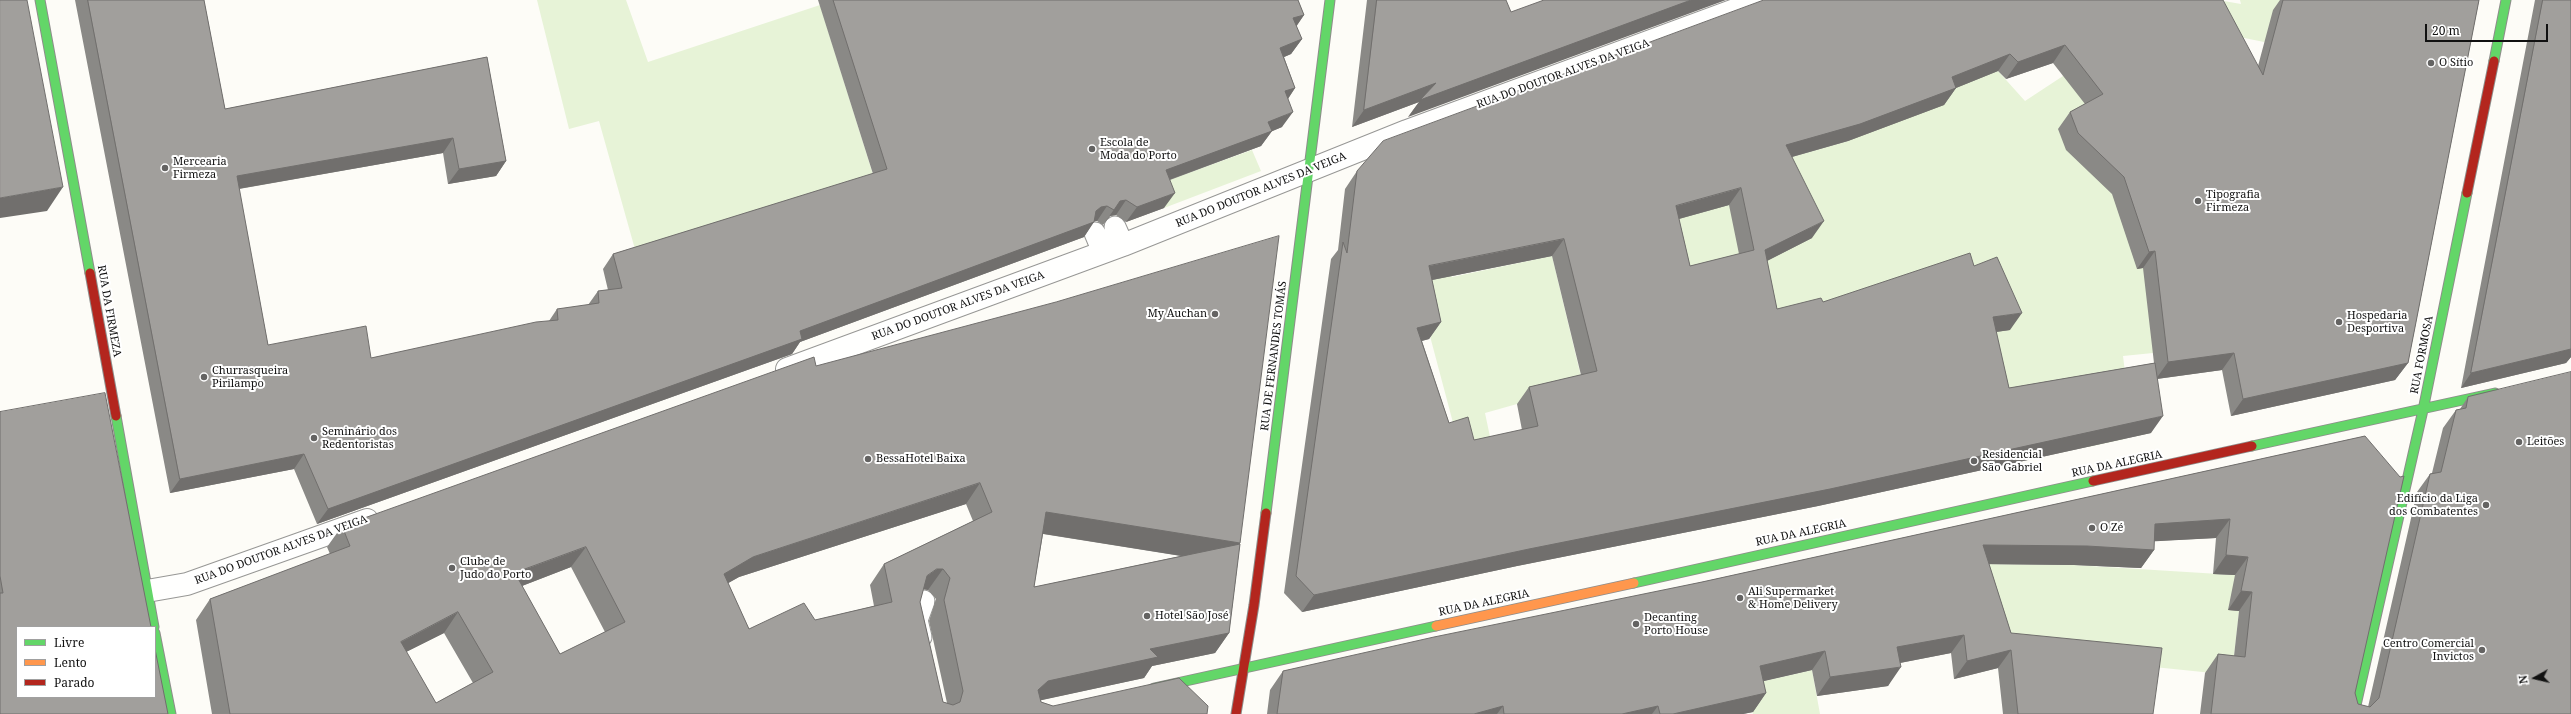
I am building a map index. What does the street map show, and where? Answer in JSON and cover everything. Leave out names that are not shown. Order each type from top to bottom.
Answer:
[{"type":"street","name":"RUA DA FIRMEZA","points":[[40,0],[154,626]]},
{"type":"street","name":"RUA DE FERNANDES TOMÁS","points":[[1236,714],[1244,669],[1310,170],[1330,0]]},
{"type":"street","name":"RUA DO DOUTOR ALVES DA VEIGA","points":[[770,375],[1099,243],[1310,170],[1407,131],[1762,0]]},
{"type":"street","name":"RUA FORMOSA","points":[[2354,714],[2423,410],[2506,0]]},
{"type":"street","name":"RUA DA ALEGRIA","points":[[1146,690],[2423,410],[2503,391]]},
{"type":"street","name":"RUA DO DOUTOR ALVES DA VEIGA","points":[[147,591],[187,584],[389,512]]},
{"type":"street","points":[[156,638],[171,714]]},
{"type":"lane","points":[[915,610],[925,658]]},
{"type":"green space","points":[[537,0],[626,0],[648,62],[820,5],[876,184],[638,260],[599,121],[569,129]]},
{"type":"green space","points":[[2218,0],[2241,4],[2240,0],[2333,0],[2264,42],[2220,33]]},
{"type":"green space","points":[[2056,60],[2274,255],[2153,353],[2123,356],[2125,372],[2116,386],[2125,439],[2089,447],[1997,405],[1985,275],[1798,367],[1742,267],[1680,294],[1664,223],[1784,159],[1848,141],[1937,84],[1998,71],[2025,101],[2063,76]]},
{"type":"green space","points":[[1252,150],[1261,171],[1164,208],[1155,185]]},
{"type":"green space","points":[[1442,230],[1452,277],[1552,256],[1589,410],[1517,404],[1485,413],[1493,451],[1456,434],[1422,306]]},
{"type":"green space","points":[[1969,564],[2074,565],[2235,575],[2239,611],[2232,675],[1998,651]]},
{"type":"green space","points":[[1812,670],[1820,714],[1753,714],[1747,685]]},
{"type":"building","points":[[0,0],[27,0],[63,187],[0,198]]},
{"type":"building","points":[[88,0],[204,0],[225,109],[487,57],[506,161],[459,169],[453,138],[237,176],[268,345],[366,326],[371,358],[536,322],[558,320],[557,309],[599,303],[598,291],[622,288],[613,254],[887,169],[833,0],[1298,0],[1304,15],[1293,18],[1302,39],[1280,48],[1295,88],[1285,91],[1293,112],[1268,122],[1272,131],[1166,170],[1175,193],[1137,207],[1126,200],[1120,201],[1114,210],[1107,206],[1101,207],[1096,211],[1094,222],[800,331],[802,339],[328,509],[304,454],[180,479]]},
{"type":"building","points":[[1377,0],[1506,0],[1511,12],[1544,0],[1691,0],[1420,100],[1436,83],[1364,110]]},
{"type":"building","points":[[1764,0],[2223,0],[2263,75],[2283,0],[2479,0],[2408,363],[2243,399],[2234,353],[2168,362],[2155,251],[2149,252],[2124,177],[2078,133],[2070,112],[2103,94],[2065,45],[2018,62],[2010,54],[1952,77],[1956,88],[1860,124],[1786,145],[1824,221],[1765,250],[1777,309],[1821,298],[1823,302],[1970,253],[1974,266],[1997,257],[2022,313],[1993,317],[2009,388],[2155,363],[2163,416],[1830,489],[1529,549],[1314,595],[1296,576],[1343,242],[1347,253],[1357,171],[1383,141]],"holes":[[[1741,188],[1754,250],[1690,266],[1676,206]],[[1564,239],[1597,371],[1529,387],[1538,426],[1474,440],[1468,417],[1449,423],[1417,328],[1441,322],[1429,266]]]},
{"type":"building","points":[[2543,0],[2571,0],[2571,349],[2471,373]]},
{"type":"building","points":[[1279,236],[1240,543],[1046,512],[1034,587],[1240,544],[1229,633],[1150,649],[1158,657],[1048,681],[1038,690],[1041,702],[1053,706],[1179,678],[1208,706],[1207,714],[230,714],[210,599],[350,546],[342,526],[814,357],[816,366],[1056,302]],"holes":[[[980,483],[992,512],[884,564],[892,602],[815,620],[804,603],[749,629],[724,574],[753,557]],[[586,547],[625,622],[560,654],[515,573]],[[937,569],[943,569],[950,578],[944,600],[963,691],[960,702],[953,705],[943,702],[920,602],[927,576]],[[458,612],[493,672],[436,703],[401,642]]]},
{"type":"building","points":[[2571,372],[2571,714],[2211,714],[2218,654],[2245,657],[2252,592],[2241,591],[2248,557],[2226,555],[2230,519],[2155,524],[2154,550],[2087,546],[1983,545],[2011,633],[2162,648],[2153,714],[2018,714],[2011,650],[1967,661],[1964,635],[1897,647],[1901,667],[1830,677],[1825,651],[1760,666],[1766,693],[1673,714],[1660,714],[1658,706],[1622,714],[1504,714],[1503,706],[1474,714],[1277,714],[1283,671],[1434,637],[1702,582],[2365,436],[2400,477],[2404,476],[2355,693],[2358,704],[2370,707],[2379,698],[2430,474],[2441,472],[2456,410],[2466,408],[2468,397]]},
{"type":"building","points":[[105,393],[151,626],[16,626],[16,698],[156,698],[156,654],[168,714],[0,714],[0,593],[3,593],[0,576],[0,412]]},
{"type":"traffic: fast","points":[[40,0],[90,273]]},
{"type":"traffic: fast","points":[[1266,513],[1330,0]]},
{"type":"traffic: fast","points":[[2494,61],[2506,0]]},
{"type":"traffic: fast","points":[[2354,714],[2423,410],[2467,193]]},
{"type":"traffic: fast","points":[[2252,446],[2495,393]]},
{"type":"traffic: fast","points":[[116,416],[154,626]]},
{"type":"traffic: fast","points":[[1634,583],[2093,481]]},
{"type":"traffic: fast","points":[[1154,688],[1436,626]]},
{"type":"traffic: fast","points":[[156,638],[171,714]]},
{"type":"traffic: slow","points":[[1436,626],[1634,583]]},
{"type":"traffic: jam","points":[[2467,193],[2494,61]]},
{"type":"traffic: jam","points":[[90,273],[116,416]]},
{"type":"traffic: jam","points":[[2093,481],[2252,446]]},
{"type":"traffic: jam","points":[[1236,714],[1254,605],[1266,513]]},
{"type":"place","name":"O Sítio","points":[[2431,63]]},
{"type":"place","name":"Escola de Moda do Porto","points":[[1092,149]]},
{"type":"place","name":"Mercearia Firmeza","points":[[165,168]]},
{"type":"place","name":"Tipografia Firmeza","points":[[2198,201]]},
{"type":"place","name":"My Auchan","points":[[1215,314]]},
{"type":"place","name":"Hospedaria Desportiva","points":[[2339,322]]},
{"type":"place","name":"Churrasqueira Pirilampo","points":[[204,377]]},
{"type":"place","name":"Seminário dos Redentoristas","points":[[314,438]]},
{"type":"place","name":"Leitões","points":[[2519,442]]},
{"type":"place","name":"BessaHotel Baixa","points":[[868,459]]},
{"type":"place","name":"Residencial São Gabriel","points":[[1974,461]]},
{"type":"place","name":"Edifício da Liga dos Combatentes","points":[[2486,505]]},
{"type":"place","name":"O Zé","points":[[2092,528]]},
{"type":"place","name":"Clube de Judo do Porto","points":[[452,568]]},
{"type":"place","name":"Ali Supermarket & Home Delivery","points":[[1740,598]]},
{"type":"place","name":"Hotel São José","points":[[1147,616]]},
{"type":"place","name":"Decanting Porto House","points":[[1636,624]]},
{"type":"place","name":"Centro Comercial Invictos","points":[[2482,650]]}]
